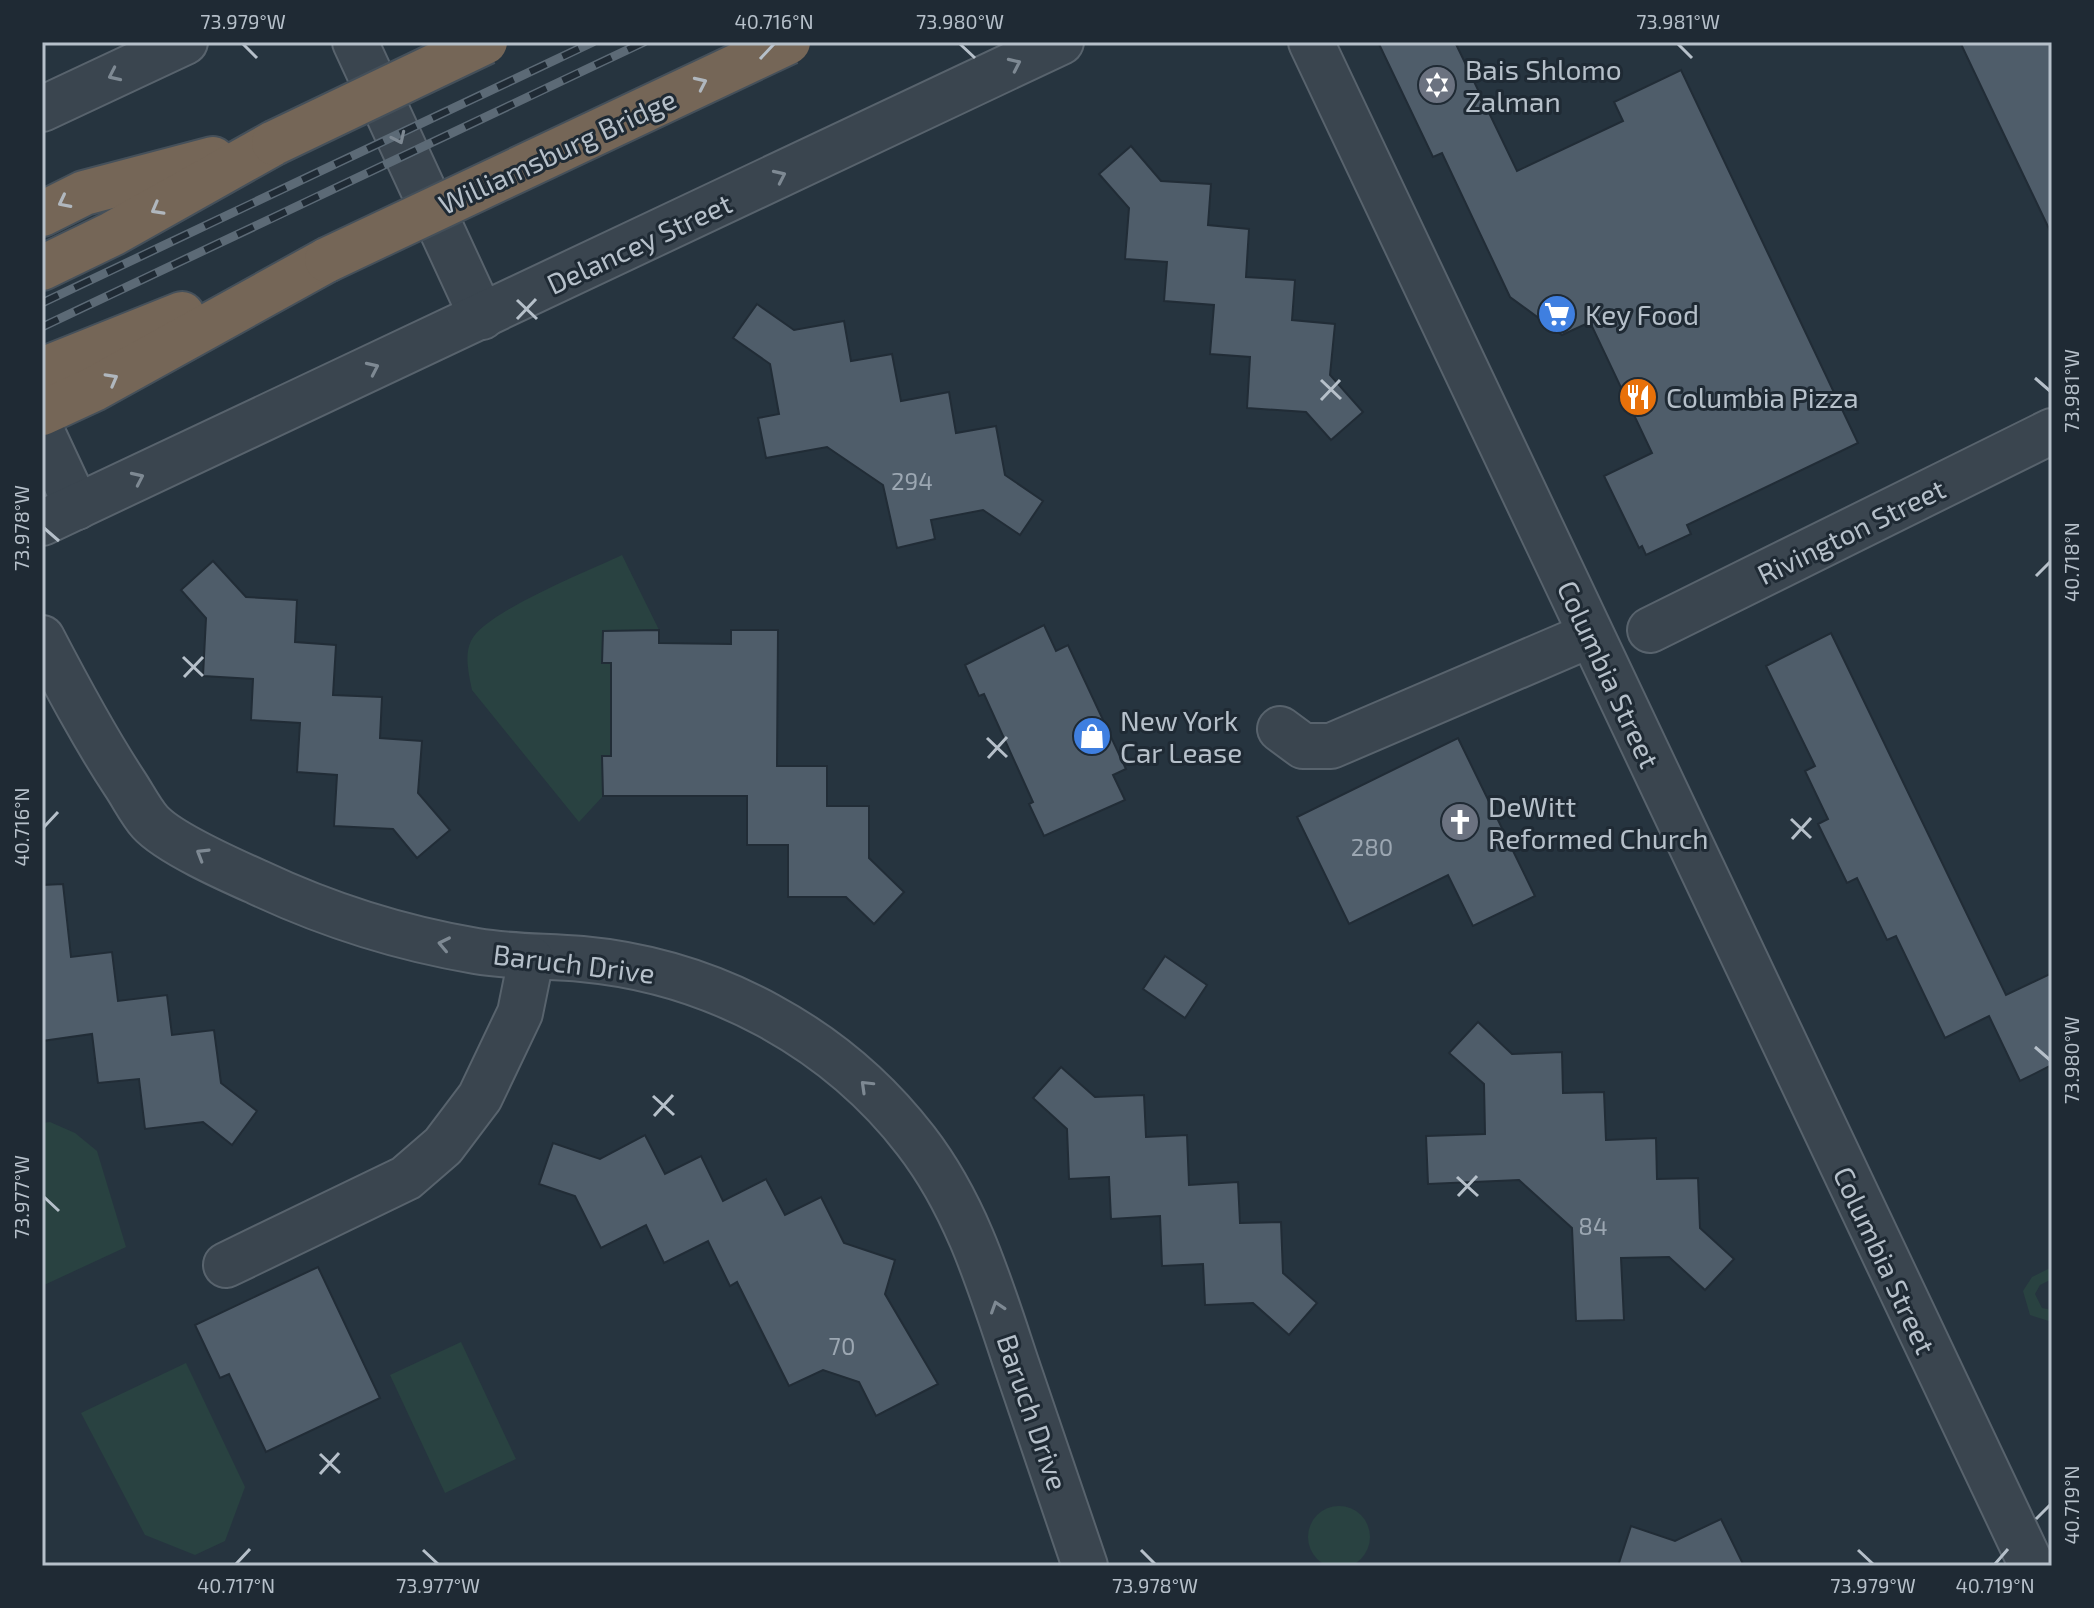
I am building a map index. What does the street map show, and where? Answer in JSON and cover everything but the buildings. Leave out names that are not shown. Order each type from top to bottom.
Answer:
[{"type":"highway","points":[[42,268],[112,234],[274,143],[485,42]]},
{"type":"highway","name":"Williamsburg Bridge","points":[[42,413],[94,389],[327,260],[788,42]]},
{"type":"highway","points":[[42,214],[84,193],[274,143]]},
{"type":"highway","name":"Williamsburg Bridge","points":[[42,370],[327,260]]},
{"type":"street","points":[[42,109],[185,42]]},
{"type":"street","points":[[355,42],[482,317]]},
{"type":"street","name":"Delancey Street","points":[[59,515],[1061,42]]},
{"type":"street","name":"Columbia Street","points":[[1311,42],[2032,1566]]},
{"type":"street","name":"Rivington Street","points":[[1650,630],[2052,431]]},
{"type":"street","points":[[42,432],[59,515]]},
{"type":"street","points":[[1280,729],[1303,746],[1331,746],[1590,635]]},
{"type":"street","name":"Baruch Drive","points":[[42,638],[94,737],[152,824],[223,867],[304,904],[388,932],[531,959],[581,959],[647,969],[708,988],[763,1011],[814,1042],[865,1084],[916,1140],[960,1210],[982,1259],[1085,1566]]},
{"type":"street","points":[[226,1265],[406,1178],[443,1146],[480,1097],[520,1013],[531,959]]},
{"type":"green space","points":[[622,555],[659,630],[603,631],[602,663],[611,663],[611,756],[602,757],[603,796],[579,822],[472,690],[468,652],[471,641],[480,629],[496,617]]},
{"type":"green space","points":[[50,1122],[75,1133],[97,1151],[126,1247],[42,1286],[42,1123]]},
{"type":"green space","points":[[2052,1267],[2052,1279],[2040,1285],[2035,1294],[2042,1308],[2052,1310],[2052,1322],[2030,1315],[2023,1291],[2032,1277]]},
{"type":"green space","points":[[461,1342],[516,1459],[445,1493],[390,1375]]},
{"type":"green space","points":[[186,1363],[245,1487],[225,1541],[195,1555],[145,1535],[81,1413]]},
{"type":"green space","points":[[1339,1506],[1351,1508],[1361,1515],[1368,1525],[1368,1549],[1361,1559],[1351,1566],[1339,1568],[1327,1566],[1317,1559],[1310,1549],[1308,1537],[1310,1525],[1317,1515],[1327,1508]]},
{"type":"railway","points":[[42,303],[593,42]]},
{"type":"railway","points":[[42,327],[644,42]]},
{"type":"place","name":"Bais Shlomo Zalman","points":[[1437,85]]},
{"type":"place","name":"Key Food","points":[[1557,314]]},
{"type":"place","name":"Columbia Pizza","points":[[1638,397]]},
{"type":"place","name":"New York Car Lease","points":[[1092,736]]},
{"type":"place","name":"DeWitt Reformed Church","points":[[1460,822]]}]
